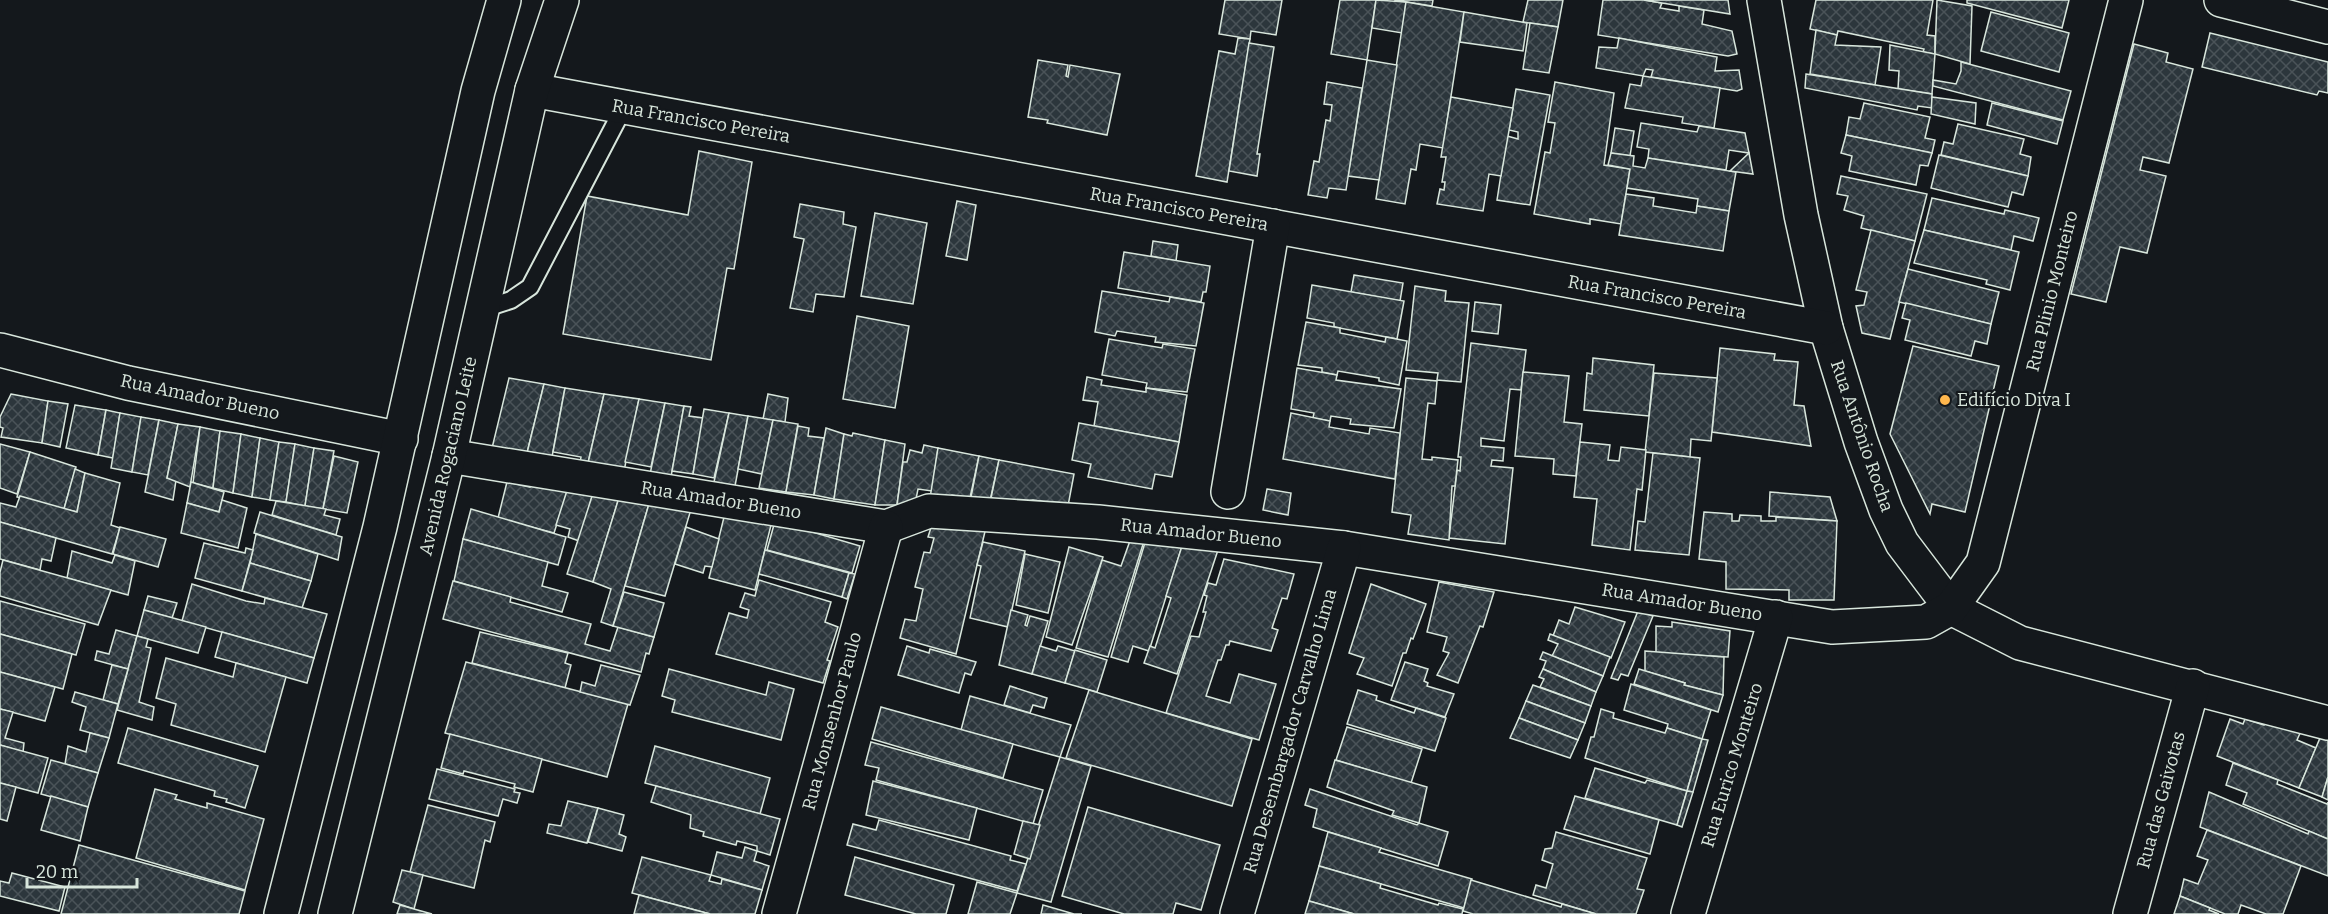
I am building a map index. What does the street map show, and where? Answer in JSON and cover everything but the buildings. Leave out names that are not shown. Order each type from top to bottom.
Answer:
[{"type":"street","points":[[281,914],[401,439],[478,91],[504,0]]},
{"type":"street","name":"Avenida Rogaciano Leite","points":[[335,914],[449,456],[532,90],[562,0]]},
{"type":"street","name":"Rua Antônio Rocha","points":[[1764,0],[1801,215],[1826,328],[1861,442],[1886,510],[1902,543],[1952,608],[2020,643],[2193,686],[2328,723]]},
{"type":"street","name":"Rua Plinio Monteiro","points":[[1952,608],[1983,563],[2126,0]]},
{"type":"street","points":[[2221,0],[2328,27]]},
{"type":"street","name":"Rua Francisco Pereira","points":[[532,90],[1826,328]]},
{"type":"street","points":[[1228,492],[1273,226]]},
{"type":"street","name":"Rua Amador Bueno","points":[[0,350],[128,383],[401,439]]},
{"type":"street","name":"Rua Amador Bueno","points":[[449,456],[886,527],[929,511],[1098,522],[1344,548],[1832,627],[1926,622],[1952,608]]},
{"type":"street","name":"Rua Monsenhor Paulo","points":[[779,914],[886,527]]},
{"type":"street","name":"Rua Desembargador Carvalho Lima","points":[[1237,914],[1344,548]]},
{"type":"street","name":"Rua Eurico Monteiro","points":[[1688,914],[1776,617]]},
{"type":"street","name":"Rua das Gaivotas","points":[[2130,914],[2193,686]]},
{"type":"lane","points":[[483,309],[511,300],[530,287],[624,107]]},
{"type":"place","name":"Edifício Diva I","points":[[1945,400]]}]
